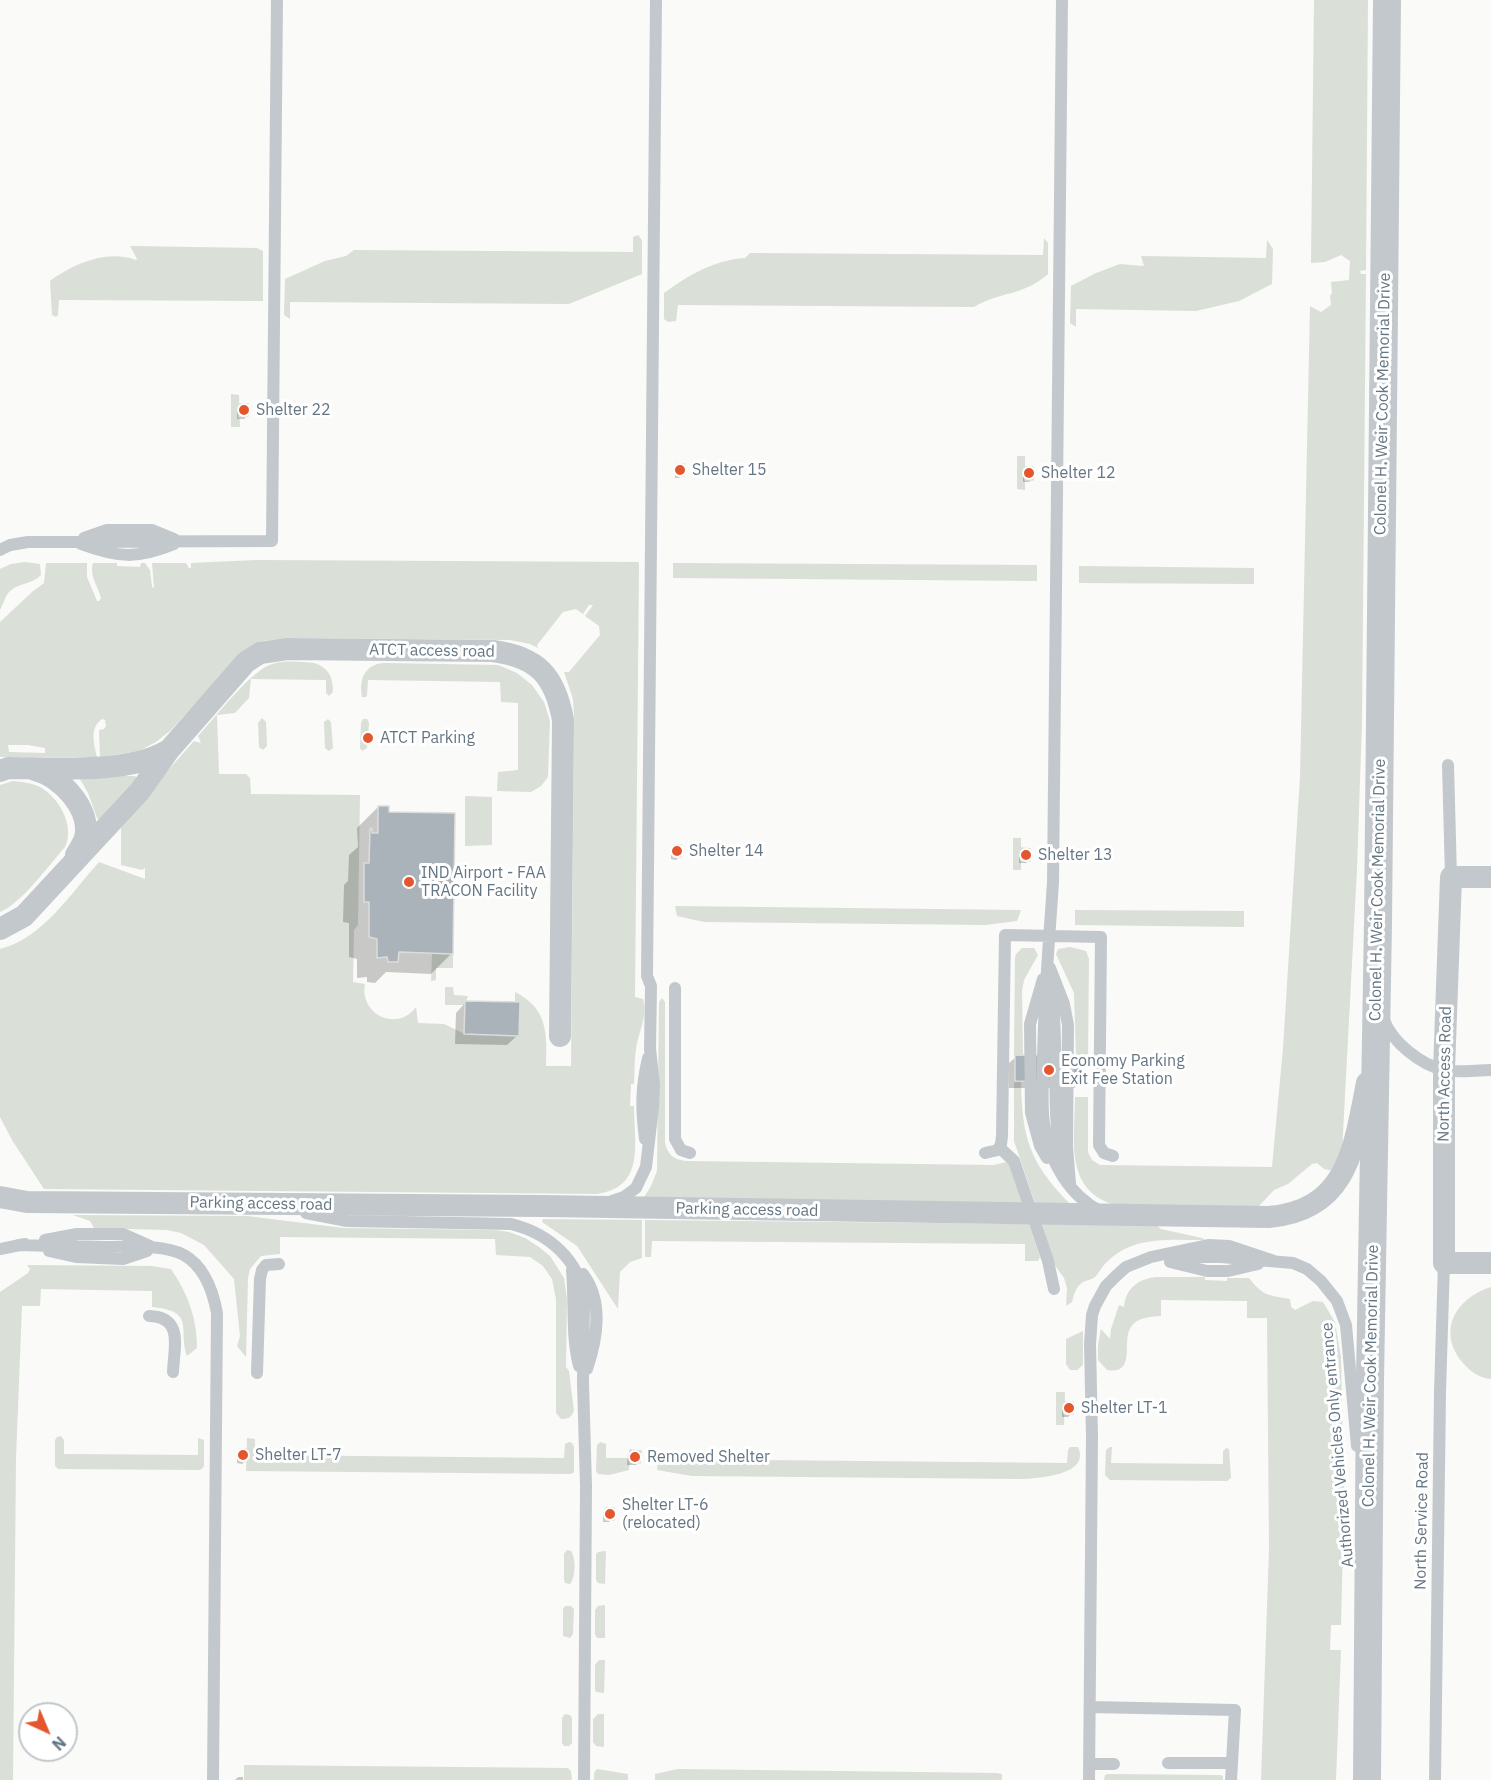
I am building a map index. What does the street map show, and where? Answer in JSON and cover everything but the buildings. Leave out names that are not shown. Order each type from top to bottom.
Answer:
[{"type":"street","name":"Colonel H. Weir Cook Memorial Drive","points":[[1366,1780],[1387,0]]},
{"type":"street","name":"ATCT access road","points":[[0,929],[24,916],[140,791],[169,750],[246,662],[260,653],[298,649],[510,653],[534,663],[543,671],[557,693],[563,720],[560,1036]]},
{"type":"street","name":"ATCT access road","points":[[0,771],[8,768],[135,764],[169,750]]},
{"type":"street","points":[[28,768],[58,780],[67,789],[83,818],[85,837],[69,867]]},
{"type":"street","points":[[1451,877],[1491,877]]},
{"type":"street","name":"North Access Road","points":[[1444,1263],[1443,1070],[1451,877]]},
{"type":"street","name":"Parking access road","points":[[0,1197],[27,1202],[542,1206],[1269,1217],[1294,1214],[1315,1203],[1334,1186],[1347,1163],[1376,1043]]},
{"type":"street","points":[[1444,1263],[1491,1263]]},
{"type":"lane","points":[[0,550],[10,545],[28,542],[272,541],[277,0]]},
{"type":"lane","points":[[542,1206],[607,1202],[624,1197],[636,1188],[646,1167],[654,1086],[650,1049],[651,986],[647,976],[656,0]]},
{"type":"lane","points":[[1062,0],[1053,882],[1043,1056],[1044,1130],[1055,1163],[1070,1184],[1088,1204],[1109,1215]]},
{"type":"lane","points":[[1448,765],[1451,877]]},
{"type":"lane","points":[[985,1153],[995,1152],[1000,1148],[1003,1127],[1005,935],[1049,941],[1101,937],[1099,1146],[1104,1153],[1113,1156]]},
{"type":"lane","points":[[1048,961],[1064,1004],[1068,1025],[1067,1146],[1070,1184]]},
{"type":"lane","points":[[675,988],[675,1139],[681,1150],[690,1153]]},
{"type":"lane","points":[[1377,1000],[1386,1026],[1399,1043],[1416,1057],[1443,1070],[1491,1070]]},
{"type":"lane","points":[[1000,1148],[1014,1161],[1048,1261],[1054,1289]]},
{"type":"lane","points":[[264,1204],[347,1221],[511,1224],[527,1228],[545,1238],[560,1250],[589,1282],[596,1302],[593,1352],[583,1382]]},
{"type":"lane","points":[[0,1249],[77,1234],[123,1234],[157,1248],[184,1255],[203,1272],[210,1285],[217,1313],[213,1780]]},
{"type":"lane","points":[[18,1245],[76,1257],[123,1258],[157,1248]]},
{"type":"lane","name":"Authorized Vehicles Only entrance","points":[[1151,1257],[1208,1245],[1229,1246],[1274,1261],[1293,1263],[1315,1274],[1331,1293],[1344,1317],[1349,1349],[1368,1593]]},
{"type":"lane","points":[[1089,1780],[1091,1332],[1095,1306],[1106,1286],[1126,1267],[1151,1257],[1207,1270],[1228,1270],[1274,1261]]},
{"type":"lane","points":[[571,1263],[574,1350],[583,1382],[586,1486],[584,1780]]},
{"type":"lane","name":"North Service Road","points":[[1435,1780],[1444,1263]]},
{"type":"lane","points":[[257,1373],[260,1279],[262,1270],[266,1266],[279,1264]]},
{"type":"lane","points":[[149,1316],[162,1318],[172,1325],[174,1332],[173,1372]]},
{"type":"lane","points":[[1090,1707],[1235,1710],[1231,1780]]},
{"type":"lane","points":[[1168,1763],[1232,1763]]},
{"type":"lane","points":[[1089,1764],[1114,1764]]},
{"type":"shaded area","points":[[1314,0],[1368,0],[1366,270],[1360,271],[1361,274],[1366,274],[1362,723],[1357,869],[1342,1152],[1333,1171],[1324,1169],[1317,1163],[1312,1164],[1288,1184],[1274,1190],[1257,1208],[1112,1204],[1097,1196],[1086,1186],[1079,1174],[1074,1145],[1075,1097],[1088,1097],[1088,1152],[1092,1160],[1100,1165],[1272,1167],[1283,1048],[1300,777],[1310,306],[1321,312],[1331,305],[1331,282],[1349,280],[1350,261],[1341,255],[1325,262],[1311,263]]},
{"type":"shaded area","points":[[638,235],[642,240],[642,274],[569,304],[290,302],[290,319],[284,315],[285,279],[325,261],[346,256],[354,250],[633,252],[633,237]]},
{"type":"shaded area","points":[[1044,238],[1048,243],[1048,274],[1029,287],[993,298],[974,307],[678,305],[676,321],[668,322],[664,319],[664,293],[712,265],[745,258],[750,253],[1043,255]]},
{"type":"shaded area","points":[[1267,240],[1273,249],[1272,284],[1239,301],[1196,311],[1076,309],[1076,327],[1070,323],[1071,286],[1096,273],[1120,264],[1144,266],[1141,256],[1266,258]]},
{"type":"shaded area","points":[[130,246],[257,248],[263,251],[263,301],[59,300],[58,315],[56,317],[52,315],[50,281],[69,269],[102,257],[114,256],[136,260]]},
{"type":"shaded area","points":[[231,394],[239,395],[240,427],[231,427]]},
{"type":"shaded area","points":[[1017,456],[1025,456],[1025,490],[1017,489]]},
{"type":"shaded area","points":[[256,560],[638,562],[635,997],[643,999],[644,1018],[635,1054],[634,1084],[631,1084],[630,1106],[634,1106],[634,1161],[630,1173],[613,1190],[597,1194],[44,1189],[0,1117],[0,949],[30,935],[43,925],[99,862],[145,879],[145,868],[142,870],[121,865],[121,823],[194,741],[201,743],[198,736],[243,685],[263,668],[272,664],[298,662],[319,665],[329,674],[333,692],[329,696],[326,693],[326,680],[251,679],[249,698],[235,713],[217,715],[219,774],[246,774],[250,778],[251,794],[360,795],[358,925],[354,930],[353,982],[365,984],[365,995],[373,1011],[390,1019],[399,1019],[408,1015],[416,1007],[418,1023],[444,1024],[465,1034],[519,1036],[520,1002],[515,1001],[515,992],[534,1006],[540,1014],[545,1033],[546,1066],[571,1066],[574,718],[573,699],[564,672],[569,672],[600,635],[599,626],[585,616],[593,605],[589,605],[583,614],[576,609],[563,612],[537,645],[538,648],[510,640],[288,638],[262,641],[238,657],[171,730],[156,742],[139,751],[100,757],[99,730],[106,726],[105,720],[102,719],[94,732],[97,757],[0,757],[0,622],[44,583],[46,563],[87,563],[87,577],[99,601],[101,598],[93,577],[93,563],[117,563],[117,566],[140,567],[141,563],[145,563],[150,570],[154,588],[152,563],[186,563],[191,568],[191,563]],"holes":[[[8,745],[45,748],[45,753],[9,752]]]},
{"type":"shaded area","points":[[25,562],[40,564],[41,575],[9,592],[0,610],[0,569],[11,564]]},
{"type":"shaded area","points":[[673,563],[1037,565],[1037,581],[673,578]]},
{"type":"shaded area","points":[[1079,566],[1254,568],[1254,584],[1079,583]]},
{"type":"shaded area","points":[[383,663],[498,665],[517,673],[532,685],[544,702],[550,721],[548,777],[541,786],[531,792],[497,791],[498,772],[518,770],[518,703],[501,702],[500,682],[368,680],[367,695],[362,697],[361,685],[364,674],[371,667]]},
{"type":"shaded area","points":[[262,718],[266,722],[267,746],[263,750],[259,747],[258,723]]},
{"type":"shaded area","points":[[328,719],[331,722],[333,748],[329,751],[325,748],[324,722]]},
{"type":"shaded area","points":[[363,719],[367,719],[369,723],[367,748],[362,751],[360,748]]},
{"type":"shaded area","points":[[83,776],[135,776],[137,778],[100,820],[97,818],[80,779]]},
{"type":"shaded area","points":[[13,781],[37,786],[54,798],[67,822],[68,839],[65,847],[34,883],[17,901],[0,912],[0,785]]},
{"type":"shaded area","points":[[465,796],[492,797],[492,845],[465,846]]},
{"type":"shaded area","points":[[1013,838],[1021,838],[1021,870],[1013,870]]},
{"type":"shaded area","points":[[675,906],[1021,910],[1017,921],[986,925],[704,922],[677,916]]},
{"type":"shaded area","points":[[1075,910],[1244,911],[1244,927],[1075,925]]},
{"type":"shaded area","points":[[1070,947],[1086,951],[1089,959],[1088,1059],[1076,1056],[1074,993],[1056,954],[1058,949]]},
{"type":"shaded area","points":[[1022,948],[1034,948],[1038,955],[1024,980],[1022,991],[1023,1055],[1014,1055],[1015,958]]},
{"type":"shaded area","points":[[432,953],[453,954],[453,968],[436,968],[436,980],[431,981]]},
{"type":"shaded area","points":[[445,987],[453,987],[454,995],[468,996],[465,1005],[445,1005]]},
{"type":"shaded area","points":[[662,998],[665,1002],[665,1142],[669,1153],[677,1159],[685,1161],[994,1165],[1006,1162],[1010,1164],[1023,1206],[643,1199],[657,1171],[659,1002]]},
{"type":"shaded area","points":[[1021,1081],[1023,1118],[1030,1148],[1045,1175],[1069,1203],[1036,1206],[1014,1141],[1014,1082]]},
{"type":"shaded area","points":[[73,1215],[247,1216],[344,1228],[495,1230],[525,1238],[550,1256],[564,1278],[567,1299],[566,1367],[569,1371],[574,1411],[566,1419],[561,1419],[556,1413],[556,1299],[552,1279],[543,1266],[530,1257],[496,1255],[495,1239],[280,1237],[280,1254],[261,1256],[250,1269],[246,1357],[237,1346],[240,1336],[234,1279],[204,1245],[181,1233],[167,1230],[94,1228],[90,1221]]},
{"type":"shaded area","points":[[543,1219],[642,1220],[642,1258],[630,1262],[620,1272],[618,1309],[577,1246],[542,1222]]},
{"type":"shaded area","points":[[645,1220],[1029,1224],[1040,1257],[1038,1261],[1025,1261],[1025,1244],[652,1241],[651,1257],[645,1257]]},
{"type":"shaded area","points":[[1042,1224],[1156,1225],[1161,1229],[1205,1240],[1153,1241],[1128,1247],[1107,1262],[1094,1278],[1080,1284],[1072,1302],[1066,1306],[1067,1288],[1064,1278],[1054,1264]]},
{"type":"shaded area","points":[[27,1265],[151,1266],[171,1269],[190,1307],[197,1348],[187,1356],[183,1323],[180,1317],[166,1309],[152,1307],[152,1291],[41,1289],[40,1306],[22,1306],[16,1458],[13,1780],[0,1780],[0,1292],[28,1273],[30,1269]]},
{"type":"shaded area","points":[[1156,1277],[1205,1277],[1205,1280],[1227,1281],[1227,1278],[1249,1278],[1267,1294],[1290,1299],[1291,1307],[1295,1310],[1313,1301],[1323,1302],[1335,1322],[1341,1357],[1344,1496],[1341,1625],[1331,1625],[1330,1650],[1341,1650],[1336,1780],[1261,1780],[1269,1549],[1267,1318],[1247,1318],[1247,1301],[1161,1300],[1161,1316],[1140,1319],[1131,1327],[1128,1333],[1125,1362],[1122,1367],[1107,1370],[1098,1360],[1101,1329],[1110,1339],[1119,1305],[1124,1307],[1130,1290],[1138,1282]]},
{"type":"shaded area","points":[[1491,1287],[1491,1379],[1476,1374],[1463,1363],[1455,1351],[1451,1339],[1451,1328],[1460,1307],[1468,1299]]},
{"type":"shaded area","points":[[1083,1331],[1083,1365],[1077,1370],[1070,1370],[1066,1364],[1066,1339]]},
{"type":"shaded area","points":[[1056,1392],[1065,1392],[1064,1425],[1056,1425]]},
{"type":"shaded area","points":[[61,1436],[64,1440],[64,1454],[198,1455],[198,1438],[204,1440],[204,1466],[199,1470],[58,1469],[55,1466],[55,1440]]},
{"type":"shaded area","points":[[247,1438],[255,1439],[255,1455],[564,1458],[565,1444],[569,1442],[574,1447],[574,1472],[571,1474],[246,1471]]},
{"type":"shaded area","points":[[600,1442],[606,1444],[606,1458],[630,1458],[629,1470],[609,1475],[598,1474],[596,1471],[597,1445]]},
{"type":"shaded area","points":[[1070,1447],[1078,1447],[1080,1456],[1077,1464],[1071,1469],[1051,1476],[1023,1479],[692,1476],[657,1470],[658,1459],[1067,1463]]},
{"type":"shaded area","points":[[1112,1447],[1111,1463],[1223,1464],[1223,1451],[1226,1448],[1229,1449],[1231,1478],[1227,1481],[1110,1480],[1105,1475],[1106,1450]]},
{"type":"shaded area","points":[[567,1550],[573,1554],[574,1563],[570,1584],[565,1583],[564,1579],[564,1554]]},
{"type":"shaded area","points":[[606,1551],[605,1584],[598,1583],[596,1580],[596,1554]]},
{"type":"shaded area","points":[[605,1605],[605,1638],[597,1638],[595,1610],[598,1606]]},
{"type":"shaded area","points":[[565,1606],[571,1606],[574,1609],[573,1634],[570,1638],[563,1636]]},
{"type":"shaded area","points":[[599,1660],[605,1660],[604,1693],[595,1690],[595,1665]]},
{"type":"shaded area","points":[[565,1714],[572,1718],[572,1743],[569,1746],[564,1746],[562,1743],[562,1718]]},
{"type":"shaded area","points":[[598,1714],[604,1714],[604,1747],[596,1746],[593,1742],[593,1719]]},
{"type":"shaded area","points":[[244,1765],[568,1768],[571,1771],[572,1780],[244,1780]]},
{"type":"shaded area","points":[[597,1769],[628,1774],[628,1780],[594,1780],[594,1773]]},
{"type":"shaded area","points":[[678,1769],[997,1773],[1002,1774],[1002,1780],[655,1780],[655,1774]]},
{"type":"shaded area","points":[[1105,1775],[1220,1775],[1223,1776],[1223,1780],[1104,1780]]},
{"type":"place","name":"Shelter 22","points":[[244,410]]},
{"type":"place","name":"Shelter 15","points":[[680,470]]},
{"type":"place","name":"Shelter 12","points":[[1029,473]]},
{"type":"place","name":"ATCT Parking","points":[[368,738]]},
{"type":"place","name":"Shelter 14","points":[[677,851]]},
{"type":"place","name":"Shelter 13","points":[[1026,855]]},
{"type":"place","name":"IND Airport - FAA TRACON Facility","points":[[409,882]]},
{"type":"place","name":"Economy Parking Exit Fee Station","points":[[1049,1070]]},
{"type":"place","name":"Shelter LT-1","points":[[1069,1408]]},
{"type":"place","name":"Shelter LT-7","points":[[243,1455]]},
{"type":"place","name":"Removed Shelter","points":[[635,1457]]},
{"type":"place","name":"Shelter LT-6 (relocated)","points":[[610,1514]]}]
